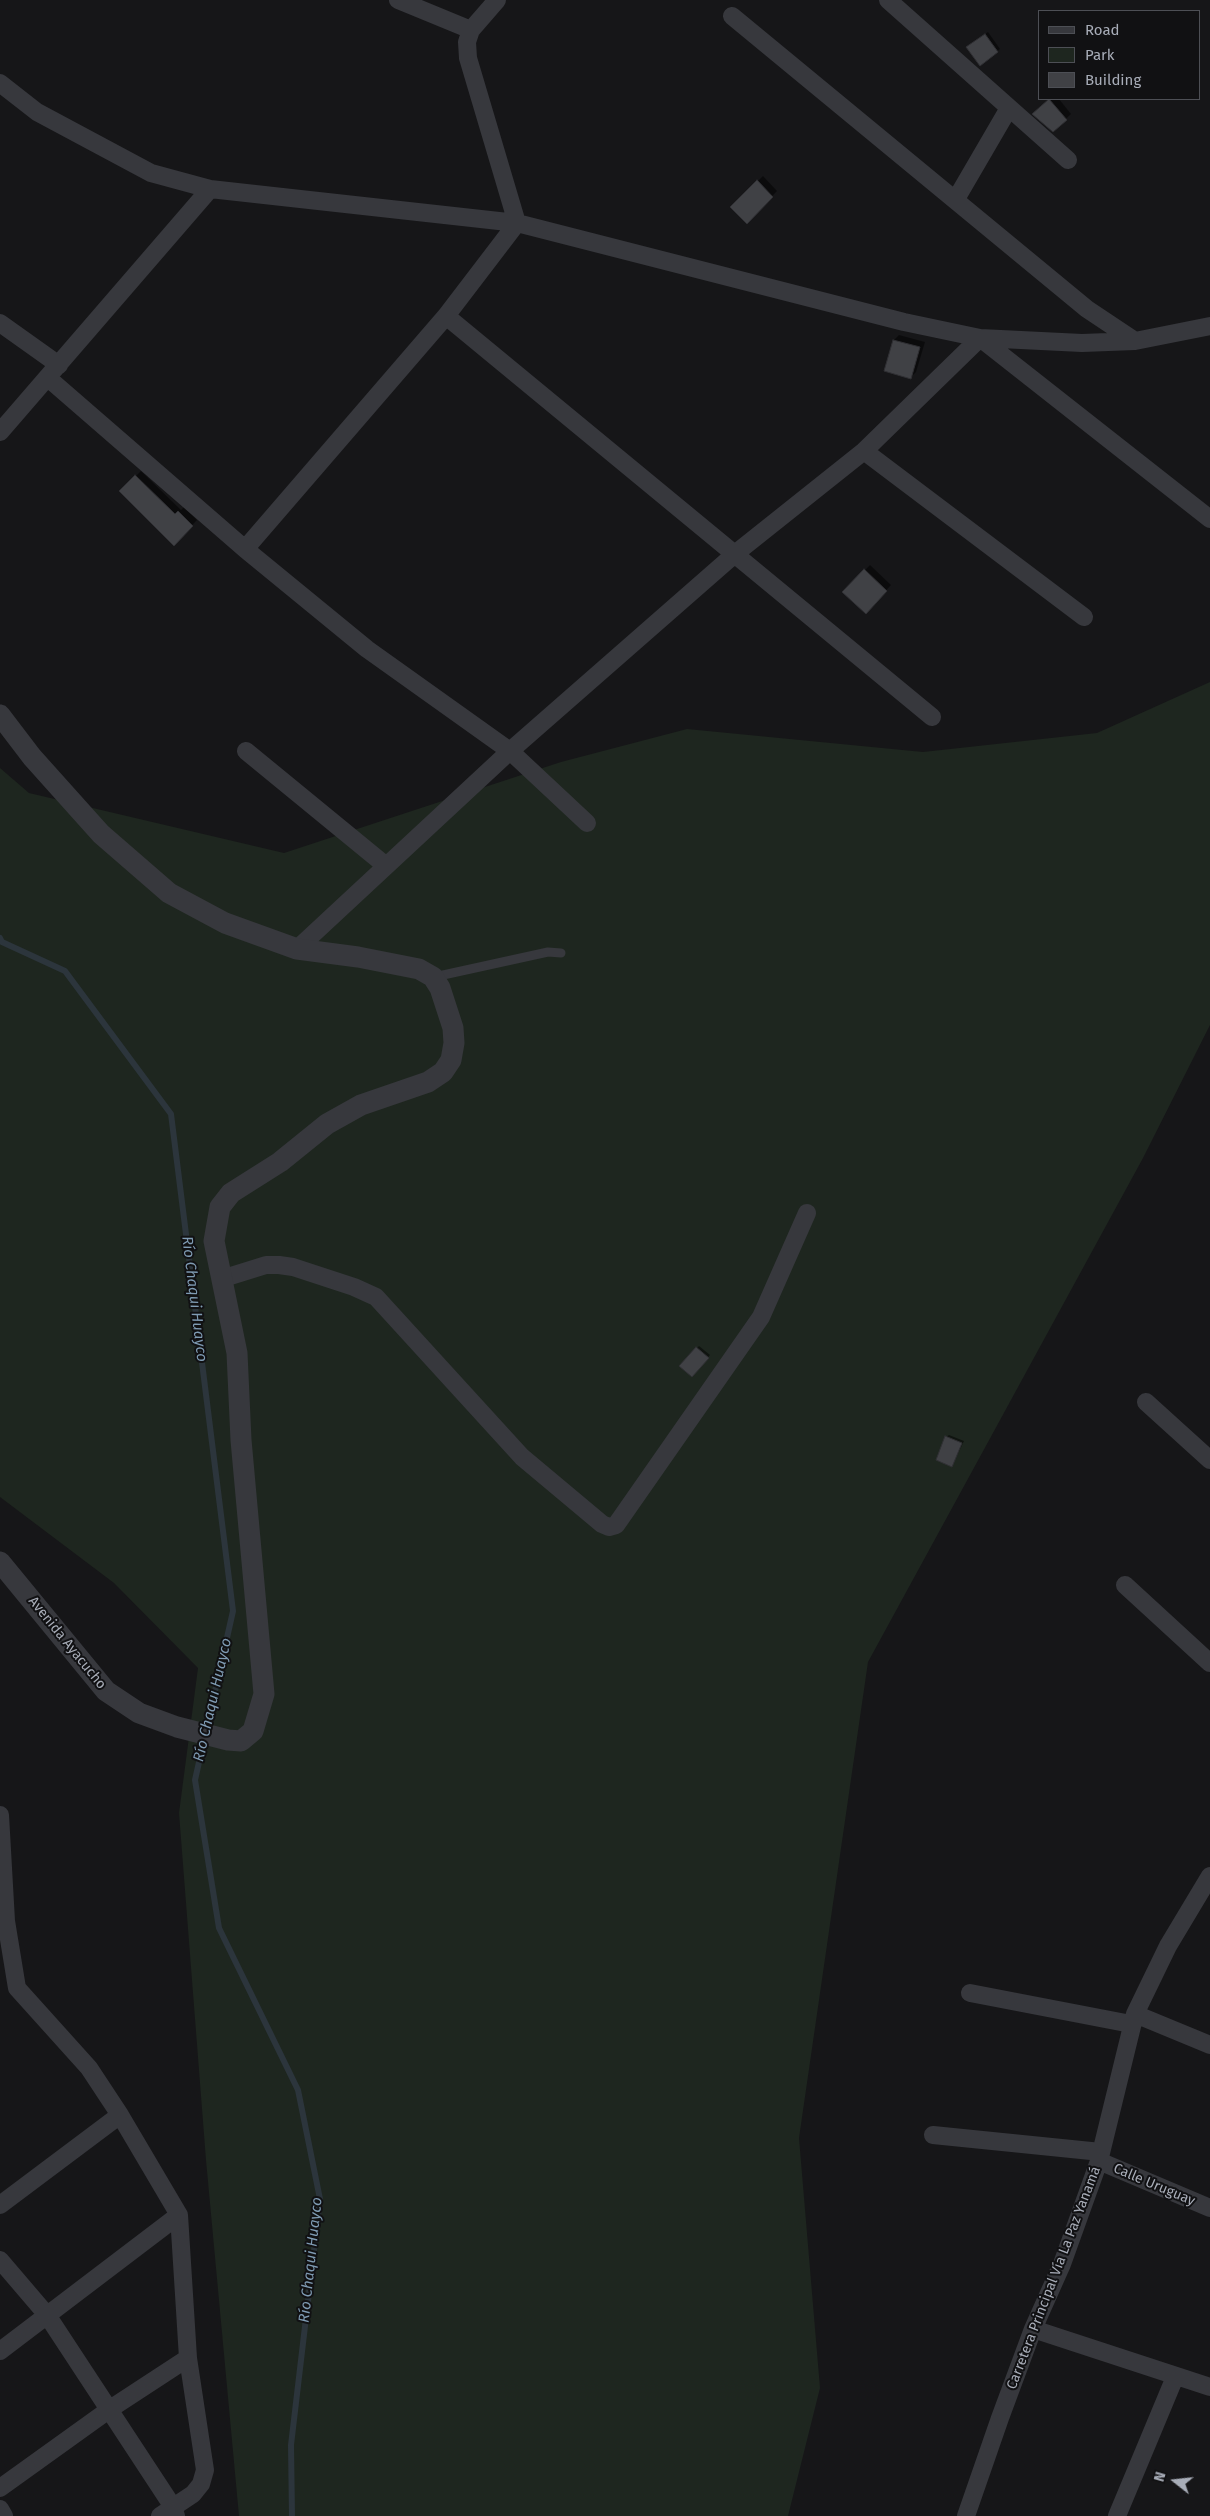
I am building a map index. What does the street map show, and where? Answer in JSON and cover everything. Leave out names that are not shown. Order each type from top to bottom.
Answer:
[{"type":"street","points":[[398,0],[471,30]]},
{"type":"street","points":[[497,0],[471,30],[467,42],[468,58],[517,223]]},
{"type":"street","points":[[888,0],[1068,160]]},
{"type":"street","points":[[732,16],[1087,309],[1135,341]]},
{"type":"street","points":[[0,83],[38,112],[150,173],[210,189],[517,223],[904,322],[980,338],[1082,343],[1135,341],[1210,326]]},
{"type":"street","points":[[956,199],[1009,108]]},
{"type":"street","points":[[0,432],[210,189]]},
{"type":"street","points":[[245,549],[446,316],[517,223]]},
{"type":"street","points":[[446,316],[736,553],[932,717]]},
{"type":"street","points":[[0,323],[245,549],[367,648],[510,751],[587,822]]},
{"type":"street","points":[[297,949],[385,865],[510,751],[736,553],[864,451],[980,338]]},
{"type":"street","points":[[980,338],[1210,519]]},
{"type":"street","points":[[864,451],[1084,617]]},
{"type":"street","points":[[0,715],[32,757],[102,834],[169,893],[225,923],[297,949],[396,963],[419,969],[433,977],[440,988],[454,1035],[450,1060],[443,1072],[428,1082],[352,1110],[327,1124],[280,1162],[231,1193],[220,1207],[215,1224],[214,1241],[221,1278],[266,1265],[279,1265],[292,1267],[354,1287],[376,1297],[522,1457],[602,1524],[609,1527],[616,1525],[761,1317],[807,1213]]},
{"type":"street","points":[[246,751],[385,865]]},
{"type":"street","name":"Avenida Ayacucho","points":[[0,1562],[106,1691],[139,1713],[177,1727],[228,1740],[241,1741],[253,1731],[264,1694],[241,1440],[237,1353],[221,1278]]},
{"type":"street","points":[[1146,1402],[1210,1460]]},
{"type":"street","points":[[1125,1585],[1210,1663]]},
{"type":"street","points":[[0,1815],[6,1921],[17,1988]]},
{"type":"street","name":"Carretera Principal Vía La Paz Yanamá","points":[[966,2516],[975,2484],[1033,2329],[1062,2264],[1100,2157],[1133,2019],[1168,1946],[1209,1880]]},
{"type":"street","points":[[0,1976],[17,1988],[89,2068],[179,2215],[188,2358],[205,2470],[201,2484],[193,2494],[170,2513],[110,2409],[47,2315],[0,2260]]},
{"type":"street","points":[[970,1993],[1133,2019],[1210,2045]]},
{"type":"street","points":[[0,2206],[120,2116]]},
{"type":"street","name":"Calle Uruguay","points":[[933,2135],[1100,2157],[1210,2208]]},
{"type":"street","points":[[0,2351],[179,2215]]},
{"type":"street","points":[[1033,2329],[1210,2387]]},
{"type":"street","points":[[0,2488],[110,2409],[188,2358]]},
{"type":"street","points":[[1117,2516],[1176,2377]]},
{"type":"street","points":[[0,2510],[4,2516]]},
{"type":"lane","points":[[433,977],[548,952],[560,953]]},
{"type":"green space","points":[[1210,682],[1210,1025],[1143,1158],[868,1662],[799,2138],[820,2388],[788,2516],[239,2516],[206,2160],[179,1813],[198,1668],[114,1583],[0,1497],[0,768],[29,793],[284,853],[561,762],[687,729],[923,752],[1097,733]]},
{"type":"building","points":[[985,34],[998,52],[980,66],[966,47]]},
{"type":"building","points":[[1050,100],[1067,120],[1053,132],[1032,114]]},
{"type":"building","points":[[757,180],[773,197],[747,224],[730,207]]},
{"type":"building","points":[[893,340],[920,347],[911,379],[884,371]]},
{"type":"building","points":[[135,475],[175,514],[178,511],[193,526],[174,546],[119,491]]},
{"type":"building","points":[[864,569],[887,591],[866,614],[842,592]]},
{"type":"building","points":[[696,1347],[709,1358],[692,1377],[679,1366]]},
{"type":"building","points":[[945,1436],[962,1443],[952,1467],[936,1460]]},
{"type":"waterway","name":"Río Chaqui Huayco","points":[[0,938],[2,942],[65,971],[171,1114],[233,1611],[195,1780],[219,1928],[298,2090],[320,2199],[291,2445],[292,2516]]}]
